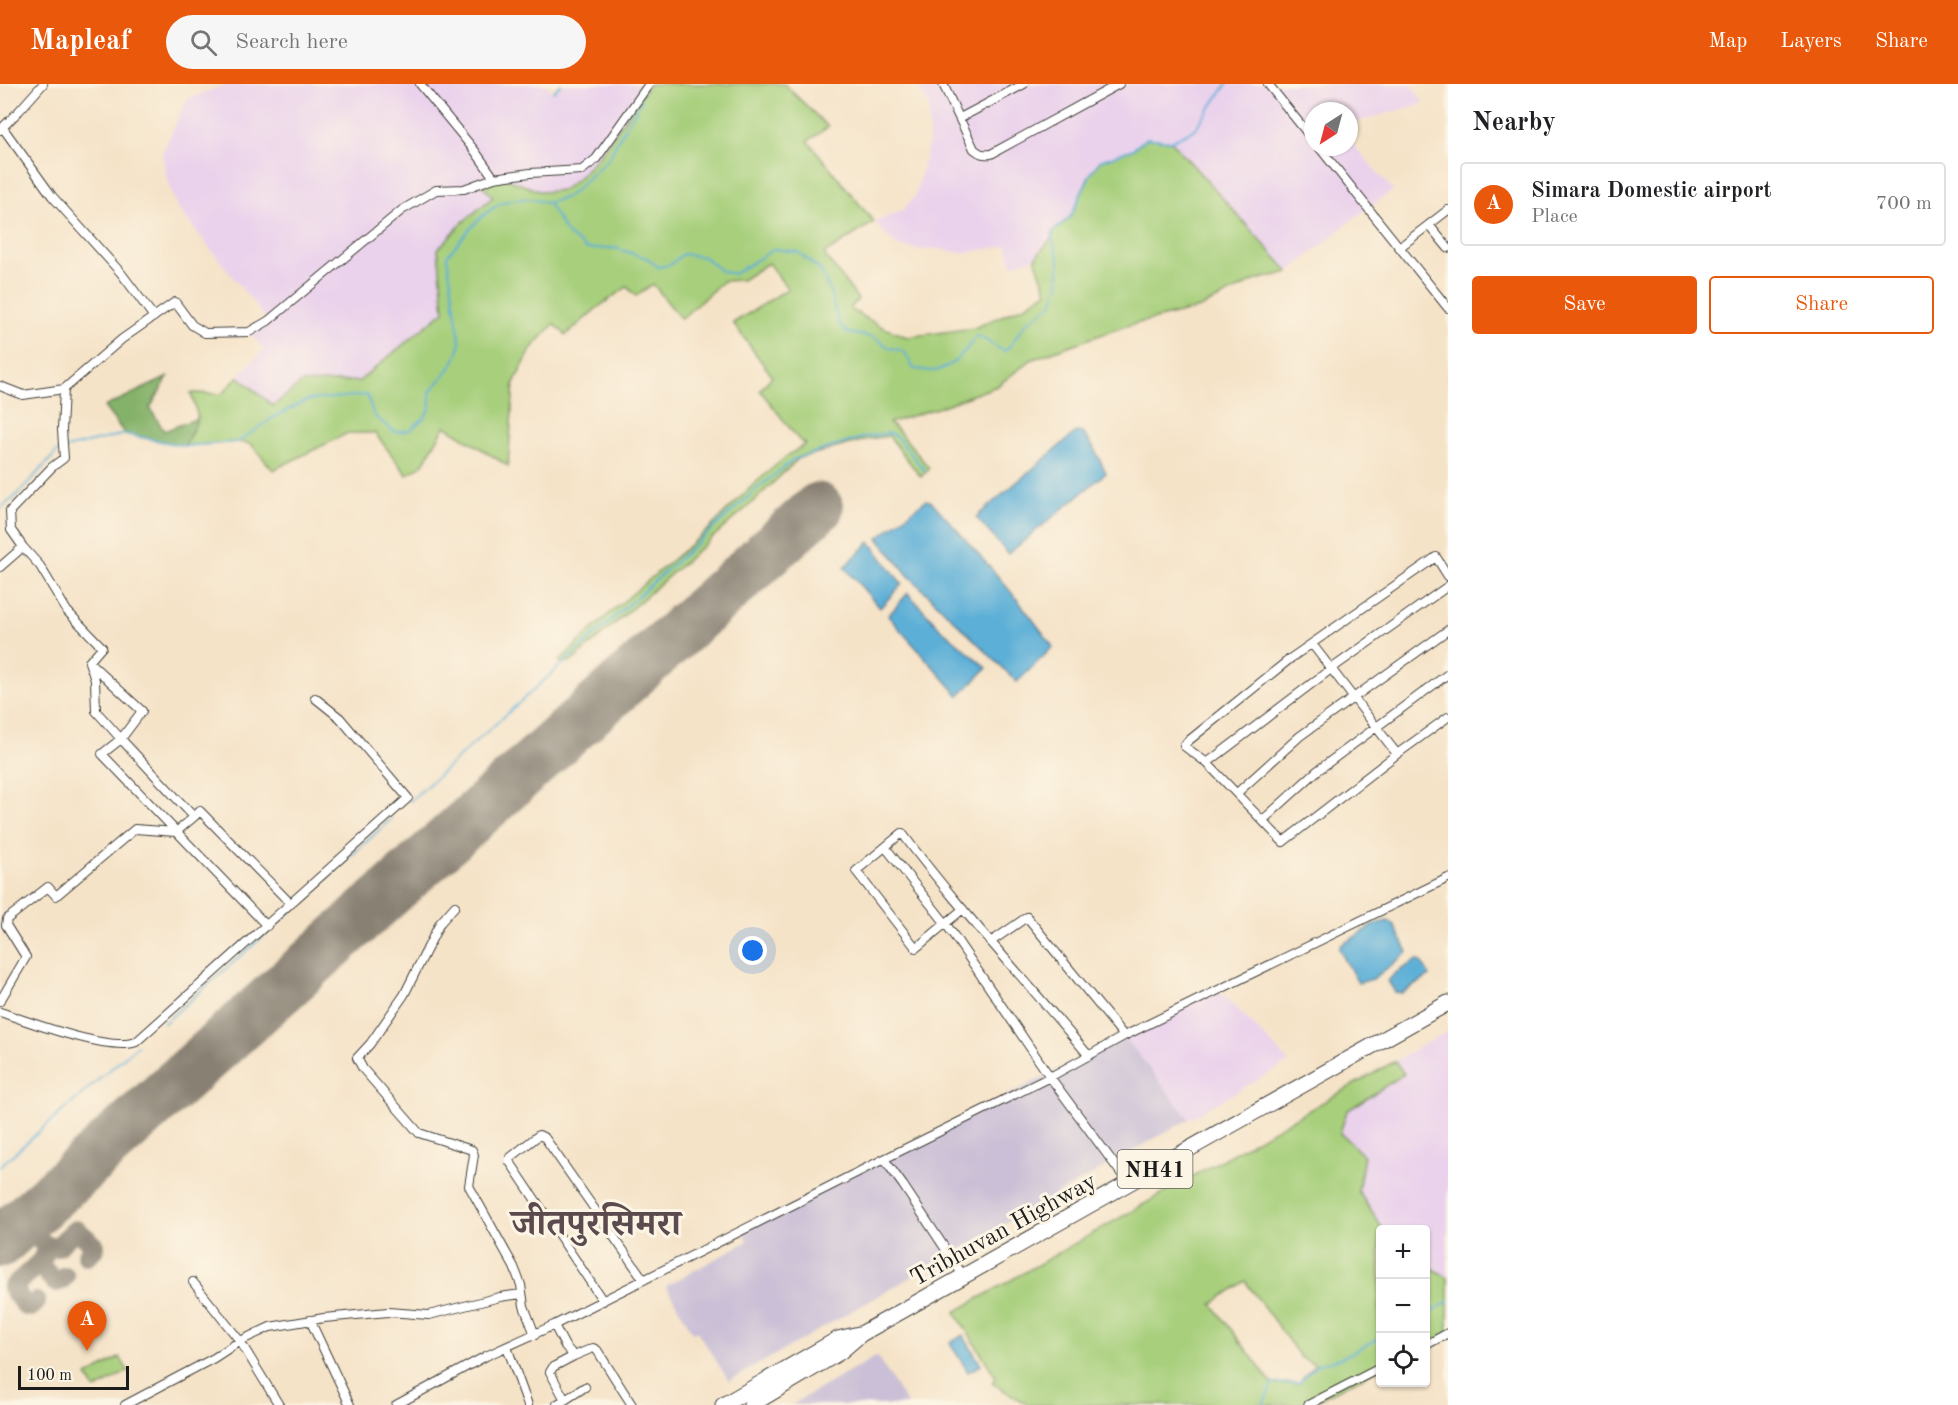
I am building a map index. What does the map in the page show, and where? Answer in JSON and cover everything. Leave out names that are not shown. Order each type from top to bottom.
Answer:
[{"type":"highway","name":"Tribhuvan Highway","points":[[861,1334],[1446,1009]]},
{"type":"highway","name":"NH41","points":[[723,1405],[838,1339],[861,1334]]},
{"type":"highway","name":"NH41","points":[[751,1405],[840,1352],[861,1334]]},
{"type":"street","points":[[43,84],[2,129],[52,196],[121,273],[154,317]]},
{"type":"street","points":[[420,84],[494,178]]},
{"type":"street","points":[[0,386],[23,394],[64,389],[122,339],[175,302],[192,325],[205,333],[249,332],[268,321],[402,210],[436,190],[464,189],[494,178],[582,170],[596,159],[649,84]]},
{"type":"street","points":[[943,84],[974,149],[985,155],[1119,84]]},
{"type":"street","points":[[960,118],[1024,84]]},
{"type":"street","points":[[1268,84],[1304,129]]},
{"type":"street","points":[[1326,156],[1448,308]]},
{"type":"street","points":[[1400,247],[1448,210]]},
{"type":"street","points":[[1429,225],[1448,248]]},
{"type":"street","points":[[64,389],[62,444],[64,458],[52,467],[10,511],[11,530],[40,566],[68,611],[102,647],[90,662]]},
{"type":"street","points":[[0,567],[23,547]]},
{"type":"street","points":[[1448,576],[1436,557],[1241,697],[1184,747],[1208,763],[1283,842],[1448,717]]},
{"type":"street","points":[[1208,763],[1331,669],[1448,586]]},
{"type":"street","points":[[1237,793],[1300,736],[1448,630]]},
{"type":"street","points":[[1312,644],[1397,754]]},
{"type":"street","points":[[90,662],[95,680],[96,711],[194,817]]},
{"type":"street","points":[[90,662],[142,711],[122,739],[102,754],[267,926]]},
{"type":"street","points":[[1263,820],[1317,771],[1448,674]]},
{"type":"street","points":[[0,1012],[95,1041],[128,1045],[136,1042],[408,798],[340,718],[315,698]]},
{"type":"street","points":[[0,1000],[26,957],[6,925],[6,920],[48,887],[56,896],[135,829],[176,832],[200,811],[291,904]]},
{"type":"street","points":[[963,909],[916,948],[856,871],[902,833],[937,879],[992,941],[1089,1056]]},
{"type":"street","points":[[886,848],[946,924],[1050,1077],[1129,1184]]},
{"type":"street","points":[[396,1405],[507,1347],[1050,1077],[1124,1036],[1448,878]]},
{"type":"street","points":[[455,906],[440,923],[404,995],[370,1044],[357,1058],[363,1069],[419,1133],[472,1150],[474,1155],[469,1186],[514,1267],[535,1335]]},
{"type":"street","points":[[992,941],[1027,917],[1124,1036]]},
{"type":"street","points":[[603,1301],[510,1162],[510,1158],[539,1135],[545,1138],[644,1280]]},
{"type":"street","points":[[884,1159],[964,1277]]},
{"type":"street","points":[[193,1282],[240,1341],[279,1405]]},
{"type":"street","points":[[125,1405],[214,1358],[240,1341],[270,1327],[310,1320],[388,1312],[429,1315],[521,1294]]},
{"type":"street","points":[[310,1320],[350,1405]]},
{"type":"street","points":[[554,1325],[565,1346],[574,1356]]},
{"type":"street","points":[[1430,1342],[1448,1333]]},
{"type":"street","points":[[507,1347],[528,1405]]},
{"type":"street","points":[[585,1387],[561,1402],[550,1372],[553,1367],[593,1347],[633,1405]]},
{"type":"street","points":[[1308,1405],[1376,1370]]},
{"type":"street","points":[[146,1395],[152,1405]]},
{"type":"shaded area","points":[[227,84],[546,84],[553,92],[561,84],[649,84],[600,156],[563,190],[542,192],[513,180],[478,182],[493,197],[464,221],[438,249],[444,311],[359,381],[302,383],[273,406],[238,376],[264,350],[249,332],[268,321],[177,207],[167,180],[162,153],[187,99]]},
{"type":"shaded area","points":[[915,84],[1411,84],[1424,103],[1358,121],[1358,102],[1304,102],[1304,156],[1358,156],[1358,150],[1393,190],[1357,216],[1289,272],[1171,141],[1147,138],[1133,149],[1100,161],[1089,176],[1071,216],[1053,232],[1052,238],[1035,258],[1012,265],[1007,246],[961,253],[897,246],[874,222],[903,210],[915,196],[929,142],[929,106]]},
{"type":"shaded area","points":[[1219,990],[1289,1062],[1189,1119],[1124,1036]]},
{"type":"shaded area","points":[[1448,1031],[1448,1278],[1430,1267],[1430,1225],[1380,1225],[1358,1191],[1364,1156],[1340,1134],[1347,1111],[1404,1074],[1395,1061]]},
{"type":"shaded area","points":[[1124,1036],[1189,1119],[729,1381],[697,1331],[693,1333],[666,1286],[748,1241],[742,1231]]},
{"type":"shaded area","points":[[877,1356],[908,1405],[791,1405]]},
{"type":"green space","points":[[649,84],[784,84],[828,127],[808,141],[874,222],[824,254],[858,299],[850,309],[882,327],[907,337],[974,328],[1027,305],[1047,292],[1035,258],[1052,238],[1053,232],[1071,216],[1089,176],[1100,161],[1133,149],[1147,138],[1171,141],[1289,272],[1256,280],[1200,308],[1126,326],[1057,350],[1031,360],[997,386],[889,423],[898,430],[929,468],[921,477],[889,436],[869,439],[799,458],[753,502],[572,661],[563,663],[559,661],[611,612],[710,528],[754,484],[788,455],[806,444],[799,440],[760,390],[772,376],[733,323],[788,289],[768,263],[742,280],[723,281],[681,319],[653,284],[636,296],[627,287],[597,308],[566,335],[554,324],[532,348],[514,383],[508,466],[445,426],[423,464],[407,475],[375,433],[348,433],[273,470],[251,444],[238,442],[185,446],[198,418],[191,393],[222,394],[238,376],[273,406],[302,383],[359,381],[444,311],[438,249],[464,221],[493,197],[478,181],[507,179],[542,192],[563,190],[578,178],[601,153]]},
{"type":"green space","points":[[168,377],[150,408],[164,431],[198,418],[185,446],[125,434],[104,407]]},
{"type":"green space","points":[[1395,1061],[1404,1074],[1347,1111],[1340,1133],[1364,1156],[1358,1191],[1380,1225],[1376,1225],[1376,1370],[1308,1405],[1028,1405],[992,1383],[996,1377],[955,1312]],"holes":[[[1245,1281],[1301,1358],[1315,1364],[1299,1383],[1272,1384],[1212,1304]]]},
{"type":"green space","points":[[1430,1267],[1448,1278],[1448,1333],[1430,1343]]},
{"type":"green space","points":[[120,1357],[128,1371],[95,1390],[87,1376]]},
{"type":"water","points":[[1076,432],[1083,433],[1094,448],[1106,473],[1008,554],[976,517]]},
{"type":"water","points":[[926,500],[932,502],[995,573],[1053,647],[1017,682],[908,575],[878,538]]},
{"type":"water","points":[[870,542],[902,584],[880,608],[844,567]]},
{"type":"water","points":[[908,593],[940,628],[987,668],[959,696],[888,616]]},
{"type":"water","points":[[1388,921],[1394,925],[1408,952],[1373,979],[1358,983],[1339,949],[1341,945],[1378,923]]},
{"type":"water","points":[[1417,960],[1422,963],[1430,976],[1402,993],[1395,992],[1388,981],[1395,973]]},
{"type":"water","points":[[963,1335],[981,1365],[968,1372],[950,1343]]},
{"type":"waterway","points":[[553,92],[561,84]]},
{"type":"waterway","points":[[66,448],[125,434],[185,446],[238,442],[274,417],[308,400],[367,395],[374,416],[395,432],[410,430],[425,417],[430,408],[430,392],[449,369],[459,349],[460,342],[447,256],[470,228],[488,211],[498,205],[520,199],[548,203],[567,234],[587,249],[615,248],[647,258],[658,267],[670,265],[683,254],[704,257],[721,271],[734,274],[774,249],[798,252],[821,271],[831,294],[838,323],[848,333],[873,337],[890,348],[904,351],[914,369],[934,371],[947,366],[964,352],[976,336],[1004,351],[1025,324],[1052,304],[1059,285],[1059,260],[1052,238],[1053,232],[1071,216],[1092,171],[1100,161],[1133,149],[1147,138],[1171,141],[1195,129],[1227,84]]},
{"type":"waterway","points":[[548,203],[567,197],[610,157],[642,100]]},
{"type":"waterway","points":[[410,801],[758,488],[794,459],[865,437],[889,433],[896,436],[925,471]]},
{"type":"waterway","points":[[0,508],[14,498],[61,450]]},
{"type":"waterway","points":[[163,1024],[391,819]]},
{"type":"waterway","points":[[0,1166],[138,1045]]},
{"type":"waterway","points":[[1430,1313],[1448,1302]]},
{"type":"waterway","points":[[1263,1405],[1272,1384],[1299,1383],[1316,1365],[1341,1358],[1376,1340]]},
{"type":"taxiway","points":[[35,1211],[35,1230],[45,1246],[57,1247],[77,1230],[95,1246],[87,1256]]},
{"type":"taxiway","points":[[46,1251],[41,1266],[55,1282],[65,1276]]},
{"type":"taxiway","points":[[36,1302],[31,1307],[26,1306],[12,1288],[41,1261]]},
{"type":"runway","points":[[0,1242],[818,508]]},
{"type":"place","name":"Simara Domestic airport","points":[[87,1351]]},
{"type":"district","name":"जीतपुरसिमरा","points":[[596,1222]]}]
